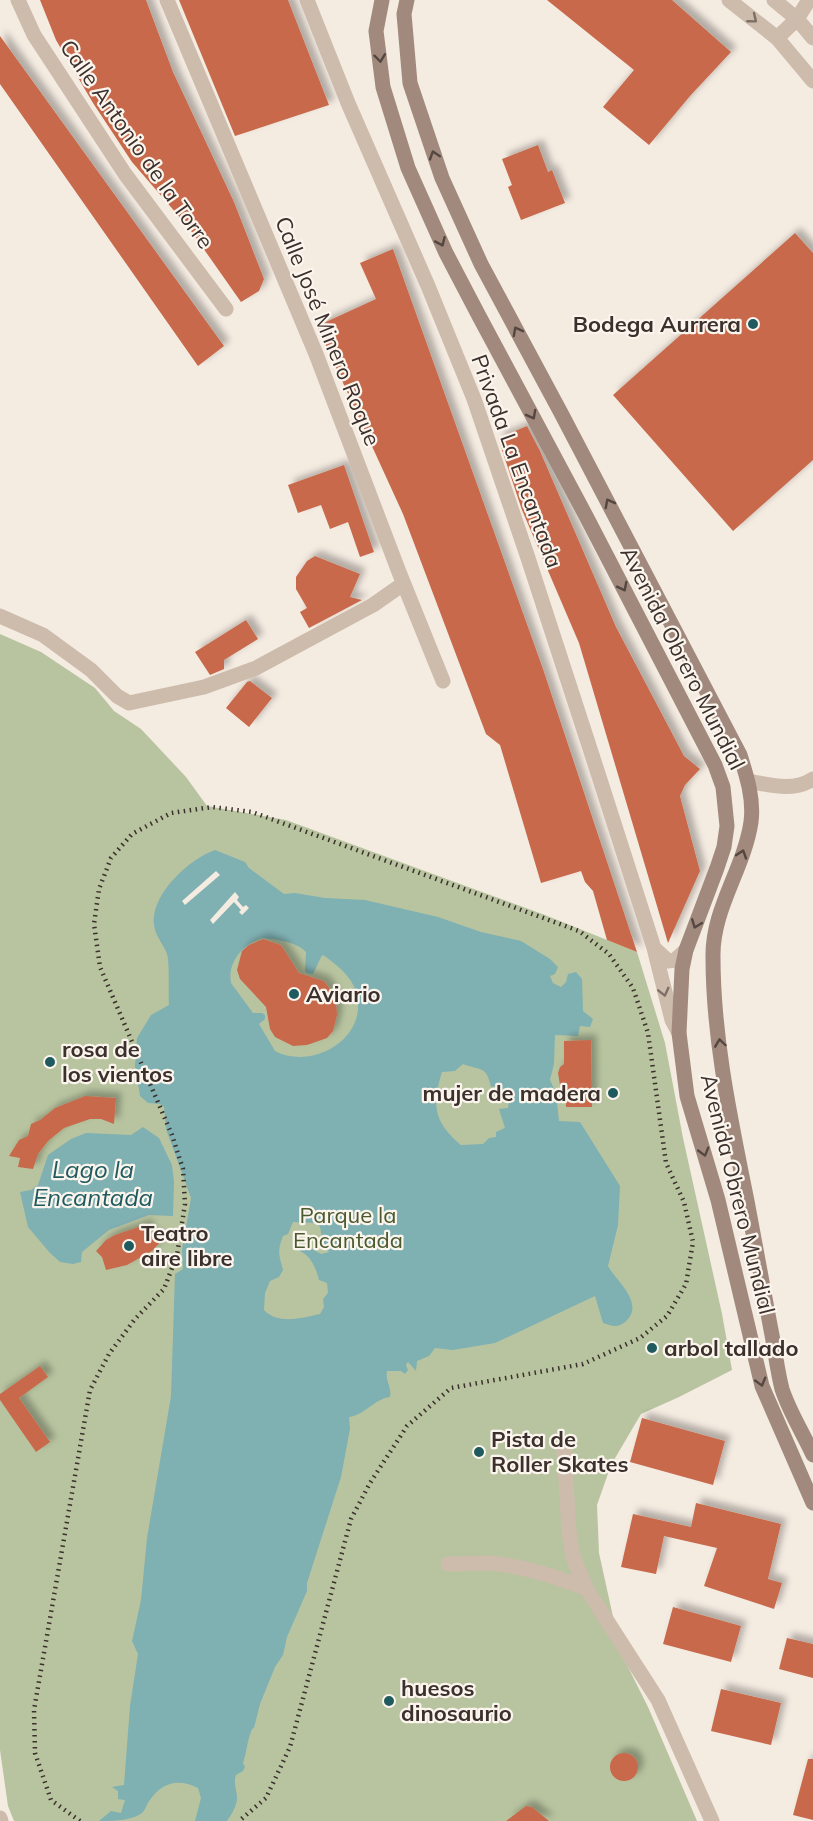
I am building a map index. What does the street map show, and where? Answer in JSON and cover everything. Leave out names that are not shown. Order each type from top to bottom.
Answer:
[{"type":"main road","name":"Avenida Obrero Mundial","points":[[382,0],[376,31],[383,87],[408,168],[446,253],[715,765],[723,787],[726,826],[724,847],[686,950],[679,1000],[679,1034],[687,1096],[718,1200],[762,1386],[813,1503]]},
{"type":"main road","name":"Avenida Obrero Mundial","points":[[407,0],[404,14],[410,83],[442,178],[481,264],[740,755],[748,781],[751,796],[751,821],[734,878],[719,912],[715,928],[713,957],[716,1017],[728,1102],[783,1389],[813,1455]]},
{"type":"street","name":"Calle Antonio de la Torre","points":[[18,0],[33,35],[125,174],[226,309]]},
{"type":"street","name":"Calle José Minero Roque","points":[[167,0],[316,354],[403,584],[443,681]]},
{"type":"street","name":"Privada La Encantada","points":[[307,0],[348,103],[428,286],[474,399],[654,948],[672,1020],[679,1034]]},
{"type":"street","points":[[729,0],[777,38],[813,81]]},
{"type":"street","points":[[774,0],[797,19],[813,38]]},
{"type":"street","points":[[777,38],[797,19],[807,1]]},
{"type":"street","points":[[0,616],[44,635],[91,670],[117,696],[129,703],[204,687],[256,668],[373,605],[403,584]]},
{"type":"street","points":[[748,781],[780,787],[801,786],[813,779]]},
{"type":"street","points":[[654,948],[668,961],[675,960],[686,950]]},
{"type":"street","points":[[564,1451],[573,1557],[586,1588],[658,1700],[712,1821]]},
{"type":"street","points":[[448,1564],[491,1563],[521,1568],[586,1588]]},
{"type":"green space","name":"Parque la Encantada","points":[[0,634],[41,652],[95,688],[114,711],[141,729],[186,777],[207,806],[286,820],[545,915],[637,952],[665,1043],[732,1370],[641,1414],[611,1465],[597,1505],[599,1553],[621,1653],[648,1707],[697,1821],[14,1821],[8,1806],[0,1750]]},
{"type":"water","name":"Lago la Encantada","points":[[215,850],[245,862],[249,868],[284,894],[295,893],[325,898],[365,900],[438,917],[481,932],[521,941],[550,959],[558,967],[555,974],[550,976],[553,983],[561,987],[566,982],[568,974],[576,972],[582,979],[583,1011],[593,1019],[590,1027],[580,1026],[578,1036],[555,1035],[554,1064],[550,1080],[556,1093],[559,1121],[580,1122],[620,1186],[618,1225],[608,1266],[628,1293],[632,1308],[631,1315],[622,1324],[614,1326],[606,1324],[603,1323],[595,1296],[495,1343],[453,1350],[435,1348],[429,1356],[417,1361],[416,1371],[408,1362],[406,1365],[408,1370],[405,1374],[401,1371],[387,1371],[390,1397],[349,1417],[350,1429],[341,1477],[307,1583],[307,1591],[287,1637],[283,1655],[275,1667],[260,1704],[243,1763],[245,1767],[236,1775],[237,1801],[229,1819],[227,1821],[195,1821],[201,1798],[198,1788],[178,1783],[160,1789],[139,1815],[122,1820],[99,1821],[111,1811],[121,1813],[125,1800],[118,1799],[118,1791],[112,1787],[124,1785],[130,1706],[138,1654],[132,1641],[141,1600],[147,1538],[171,1396],[175,1274],[183,1269],[182,1250],[191,1198],[166,1129],[164,1107],[160,1104],[148,1103],[140,1096],[135,1066],[137,1038],[151,1015],[169,1005],[167,954],[154,925],[154,914],[158,902],[165,890],[183,870]],"holes":[[[263,938],[286,942],[302,948],[306,952],[305,971],[307,973],[313,974],[323,955],[340,968],[351,981],[356,992],[358,1009],[354,1023],[346,1036],[335,1046],[305,1057],[290,1056],[275,1051],[259,1024],[265,1019],[265,1015],[253,1013],[231,983],[230,975],[238,954],[249,944]],[[463,1064],[482,1070],[487,1075],[491,1087],[500,1086],[509,1099],[508,1108],[499,1109],[505,1128],[496,1132],[496,1137],[489,1138],[483,1144],[461,1145],[440,1120],[436,1103],[442,1072],[455,1071]],[[293,1222],[315,1223],[320,1227],[323,1242],[329,1252],[321,1254],[304,1244],[300,1246],[300,1251],[312,1263],[319,1280],[327,1283],[328,1293],[323,1299],[324,1307],[320,1314],[283,1319],[276,1318],[264,1310],[265,1293],[270,1281],[279,1277],[283,1270],[279,1250],[283,1236],[288,1234]]]},
{"type":"water","name":"Lago la Encantada","points":[[143,1127],[159,1138],[172,1165],[173,1216],[149,1215],[109,1230],[82,1252],[81,1262],[73,1264],[60,1262],[28,1227],[20,1192],[31,1190],[38,1185],[48,1155],[71,1139],[86,1133],[131,1135]]},
{"type":"pier","points":[[216,871],[220,875],[185,905],[182,901]]},
{"type":"pier","points":[[235,892],[239,897],[237,900],[243,907],[246,905],[249,908],[242,915],[234,902],[213,924],[210,920]]},
{"type":"building","points":[[40,0],[146,0],[173,72],[234,202],[264,279],[259,291],[241,302],[189,228],[132,162],[93,103],[56,40]]},
{"type":"building","points":[[179,0],[288,0],[329,105],[235,136]]},
{"type":"building","points":[[547,0],[672,0],[731,52],[649,145],[603,107],[634,70]]},
{"type":"building","points":[[0,36],[224,346],[198,366],[0,84]]},
{"type":"building","points":[[538,145],[548,172],[552,170],[565,203],[521,220],[508,187],[512,185],[502,159]]},
{"type":"building","name":"Bodega Aurrera","points":[[795,233],[813,253],[813,460],[733,531],[613,395]]},
{"type":"building","points":[[393,249],[543,669],[637,952],[607,940],[593,891],[585,882],[581,871],[541,883],[500,745],[486,734],[403,514],[317,326],[376,299],[360,263]]},
{"type":"building","points":[[527,426],[616,627],[684,756],[700,769],[685,785],[680,796],[700,871],[668,943],[579,643],[522,510],[498,438]]},
{"type":"building","points":[[344,465],[374,552],[360,557],[348,522],[330,529],[321,505],[298,513],[288,485]]},
{"type":"building","points":[[315,556],[360,574],[350,597],[362,600],[309,628],[300,612],[307,608],[296,589],[296,577],[307,561]]},
{"type":"building","points":[[246,620],[258,639],[224,660],[224,669],[210,675],[195,652]]},
{"type":"building","points":[[250,681],[272,698],[249,727],[226,708]]},
{"type":"building","name":"Aviario","points":[[263,939],[281,945],[299,973],[324,981],[330,989],[336,1000],[337,1015],[333,1031],[327,1038],[307,1045],[293,1046],[275,1037],[270,1029],[266,1007],[240,979],[237,970],[242,951]]},
{"type":"building","points":[[591,1040],[592,1107],[566,1107],[565,1087],[560,1085],[558,1073],[564,1064],[564,1041]]},
{"type":"building","points":[[85,1096],[116,1098],[114,1124],[101,1119],[90,1119],[64,1128],[48,1141],[38,1154],[33,1169],[18,1167],[20,1158],[9,1156],[19,1140],[28,1136],[31,1124],[55,1108]]},
{"type":"building","name":"Teatro aire libre","points":[[147,1224],[149,1233],[161,1241],[152,1251],[127,1265],[106,1270],[102,1257],[96,1251],[106,1240],[115,1235]]},
{"type":"building","points":[[40,1366],[48,1377],[19,1398],[50,1442],[36,1452],[0,1400],[0,1394]]},
{"type":"building","points":[[642,1418],[725,1441],[713,1485],[630,1462]]},
{"type":"building","points":[[696,1503],[781,1524],[768,1579],[782,1583],[774,1609],[704,1586],[717,1548],[664,1536],[656,1574],[621,1567],[633,1514],[691,1527]]},
{"type":"building","points":[[673,1607],[741,1626],[731,1662],[663,1644]]},
{"type":"building","points":[[787,1638],[813,1644],[813,1678],[779,1669]]},
{"type":"building","points":[[721,1689],[781,1703],[771,1745],[711,1731]]},
{"type":"building","points":[[624,1753],[634,1757],[638,1767],[634,1777],[624,1781],[614,1777],[610,1767],[614,1757]]},
{"type":"building","points":[[808,1759],[813,1759],[813,1820],[793,1815]]},
{"type":"building","points":[[526,1806],[532,1807],[549,1821],[506,1821]]},
{"type":"railway","points":[[80,1821],[51,1800],[35,1753],[34,1710],[90,1390],[109,1354],[135,1319],[164,1289],[177,1255],[185,1204],[183,1169],[172,1135],[100,967],[94,924],[99,889],[111,858],[132,834],[171,813],[212,807],[252,812],[579,931],[609,954],[633,988],[648,1033],[666,1163],[684,1202],[693,1242],[686,1284],[667,1316],[640,1338],[583,1364],[451,1388],[407,1426],[370,1483],[351,1519],[290,1747],[266,1798],[239,1821]]},
{"type":"place","name":"Bodega Aurrera","points":[[753,324]]},
{"type":"place","name":"Aviario","points":[[294,994]]},
{"type":"place","name":"rosa de los vientos","points":[[50,1062]]},
{"type":"place","name":"mujer de madera","points":[[613,1093]]},
{"type":"place","name":"Teatro aire libre","points":[[129,1246]]},
{"type":"place","name":"arbol tallado","points":[[652,1348]]},
{"type":"place","name":"Pista de Roller Skates","points":[[479,1452]]},
{"type":"place","name":"huesos dinosaurio","points":[[389,1701]]}]
